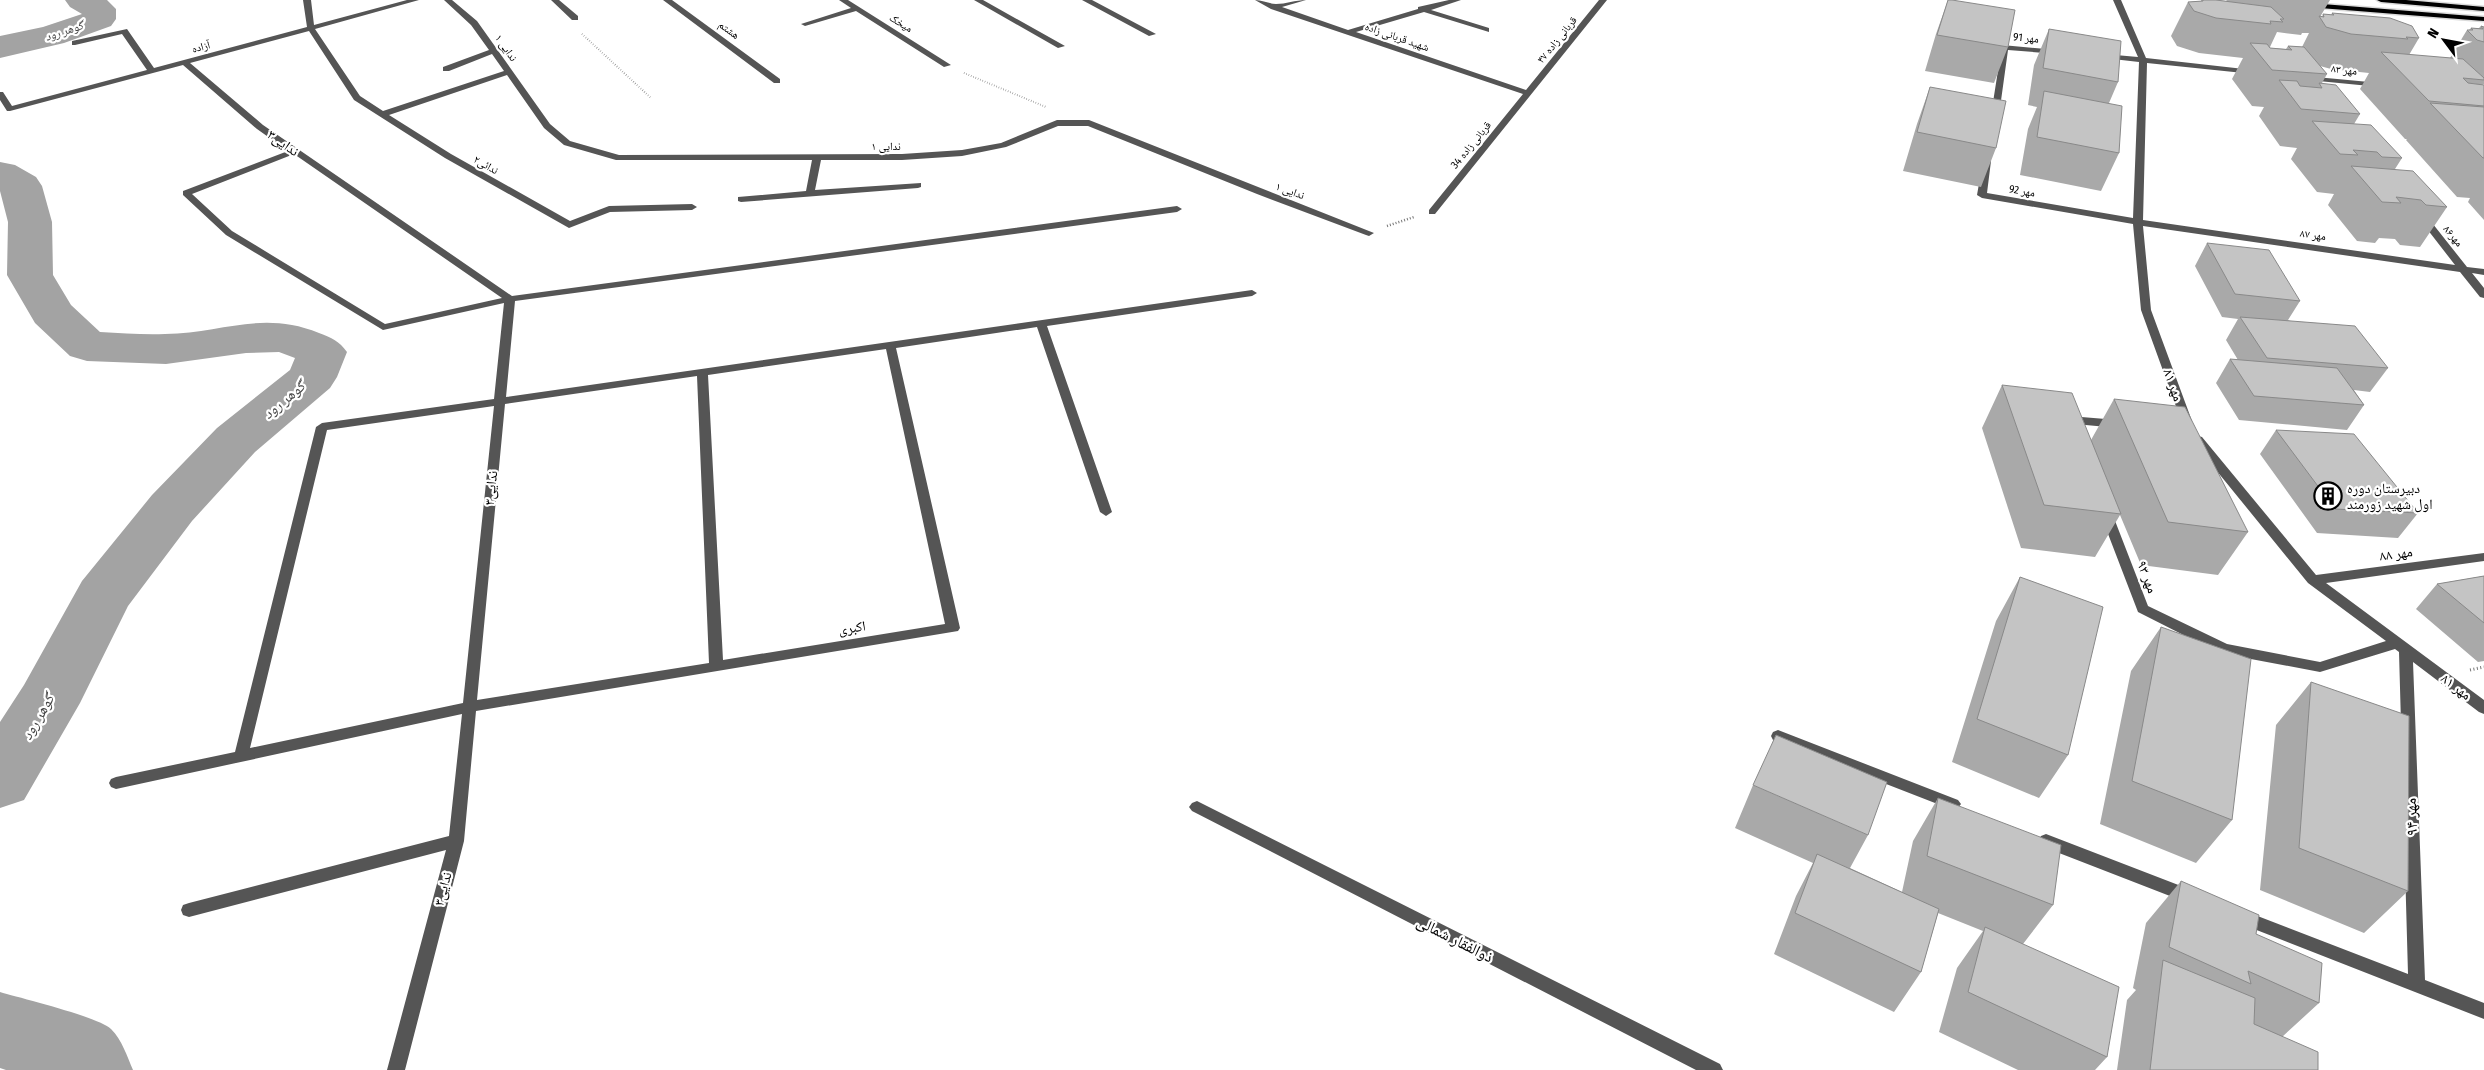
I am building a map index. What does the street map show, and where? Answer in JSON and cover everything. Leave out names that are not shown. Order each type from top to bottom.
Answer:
[{"type":"main road","points":[[2381,0],[2484,8]]},
{"type":"main road","points":[[2305,5],[2484,19]]},
{"type":"street","points":[[307,0],[311,29]]},
{"type":"street","name":"آزاده","points":[[0,94],[10,109],[415,0]]},
{"type":"street","name":"ندایی ۱","points":[[448,0],[474,23],[548,126],[567,143],[619,158],[902,157],[962,153],[1002,145],[1057,123],[1089,123],[1368,233]]},
{"type":"street","points":[[555,0],[575,18]]},
{"type":"street","name":"هشتم","points":[[667,0],[776,81]]},
{"type":"street","name":"میخک","points":[[842,0],[947,66]]},
{"type":"street","points":[[978,0],[1061,46]]},
{"type":"street","points":[[1086,0],[1152,34]]},
{"type":"street","name":"شهید قربانی زاده","points":[[1259,0],[1274,7],[1528,93]]},
{"type":"street","points":[[1274,7],[1302,0]]},
{"type":"street","points":[[1349,32],[1421,9],[1457,0]]},
{"type":"street","name":"قربانی زاده ۴۷","points":[[1528,93],[1603,0]]},
{"type":"street","name":"مهر ۸۱","points":[[2117,0],[2143,60],[2138,222],[2146,310],[2190,431],[2313,580],[2484,708]]},
{"type":"street","points":[[805,24],[857,9]]},
{"type":"street","points":[[1421,9],[1486,30]]},
{"type":"street","name":"ندائی۲","points":[[311,29],[357,98],[448,156],[569,225],[609,209],[692,207]]},
{"type":"street","points":[[75,43],[124,31],[152,71]]},
{"type":"street","name":"مهر 91","points":[[1994,119],[2005,47],[2064,53]]},
{"type":"street","points":[[446,69],[494,51]]},
{"type":"street","points":[[2094,56],[2259,72]]},
{"type":"street","name":"ندایی۳","points":[[186,62],[260,127],[510,299],[456,842],[396,1070]]},
{"type":"street","points":[[382,114],[509,72]]},
{"type":"street","name":"مهر ۸۳","points":[[2320,93],[2303,77],[2386,86]]},
{"type":"street","name":"قربانی زاده 34","points":[[1432,212],[1528,93]]},
{"type":"street","name":"مهر 92","points":[[1989,150],[1982,195],[2138,222]]},
{"type":"street","points":[[295,151],[186,193],[229,233],[383,326],[510,299],[1177,209]]},
{"type":"street","points":[[810,193],[817,157]]},
{"type":"street","points":[[741,199],[918,184]]},
{"type":"street","name":"مهر۸۶","points":[[2415,208],[2484,295]]},
{"type":"street","name":"مهر ۸۷","points":[[2138,222],[2484,272]]},
{"type":"street","points":[[241,756],[322,427],[1252,293]]},
{"type":"street","points":[[1041,322],[1106,512]]},
{"type":"street","name":"اکبری","points":[[116,783],[469,707],[953,628],[890,344]]},
{"type":"street","points":[[702,371],[716,667]]},
{"type":"street","points":[[2076,438],[2069,420],[2134,426]]},
{"type":"street","points":[[2172,429],[2190,431]]},
{"type":"street","name":"مهر ۹۳","points":[[2101,501],[2143,609],[2224,649],[2320,667],[2401,646]]},
{"type":"street","name":"مهر ۸۸","points":[[2313,580],[2484,557]]},
{"type":"street","name":"مهر ۹۴","points":[[2401,646],[2417,986]]},
{"type":"street","points":[[1776,735],[1971,812]]},
{"type":"street","name":"ذوالفقار شمالی","points":[[1197,807],[1714,1070]]},
{"type":"street","points":[[2027,833],[2203,902]]},
{"type":"street","points":[[189,910],[456,842]]},
{"type":"street","points":[[2231,913],[2484,1011]]},
{"type":"path","points":[[575,18],[579,32],[651,98]]},
{"type":"path","points":[[947,66],[1089,123]]},
{"type":"path","points":[[1368,233],[1432,212]]},
{"type":"building","points":[[1948,0],[2015,10],[2008,47],[1937,35]]},
{"type":"building","points":[[2203,0],[2271,7],[2284,19],[2280,19],[2283,22],[2270,21],[2271,24],[2216,18],[2194,11],[2188,2]]},
{"type":"building","points":[[2332,13],[2390,18],[2412,26],[2419,38],[2406,37],[2408,39],[2351,34],[2326,27],[2319,16],[2324,17],[2323,14],[2334,15]]},
{"type":"building","points":[[2481,26],[2484,27],[2484,42],[2477,40],[2467,30],[2473,30],[2471,28],[2483,29]]},
{"type":"building","points":[[2049,29],[2121,41],[2118,82],[2043,68]]},
{"type":"building","points":[[2250,43],[2267,44],[2270,48],[2292,50],[2288,46],[2304,47],[2327,74],[2272,70]]},
{"type":"building","points":[[2381,52],[2463,59],[2484,78],[2484,80],[2463,78],[2468,83],[2484,85],[2484,106],[2429,101]]},
{"type":"building","points":[[2279,80],[2297,81],[2300,86],[2322,88],[2319,83],[2336,85],[2360,114],[2301,109]]},
{"type":"building","points":[[1930,87],[2006,101],[1996,148],[1917,132]]},
{"type":"building","points":[[2044,91],[2122,106],[2119,153],[2037,137]]},
{"type":"building","points":[[2430,103],[2484,107],[2484,158],[2483,158]]},
{"type":"building","points":[[2312,121],[2371,125],[2402,158],[2382,157],[2377,152],[2353,150],[2358,155],[2340,154]]},
{"type":"building","points":[[2351,166],[2413,171],[2447,207],[2426,205],[2421,200],[2396,197],[2401,203],[2382,202]]},
{"type":"building","points":[[2207,243],[2269,250],[2300,301],[2235,294]]},
{"type":"building","points":[[2240,317],[2355,326],[2388,368],[2267,358]]},
{"type":"building","points":[[2230,359],[2337,368],[2364,405],[2254,396]]},
{"type":"building","points":[[2002,385],[2072,393],[2121,514],[2044,505]]},
{"type":"building","points":[[2114,399],[2185,407],[2248,532],[2168,522]]},
{"type":"building","points":[[2276,430],[2354,434],[2418,513],[2335,509]]},
{"type":"building","points":[[2484,576],[2484,623],[2437,584]]},
{"type":"building","points":[[2020,577],[2103,607],[2068,755],[1977,719]]},
{"type":"building","points":[[2161,627],[2251,659],[2232,820],[2132,781]]},
{"type":"building","points":[[2311,682],[2409,716],[2408,891],[2299,848]]},
{"type":"building","points":[[1776,735],[1887,782],[1868,835],[1753,785]]},
{"type":"building","points":[[1938,798],[2061,845],[2053,905],[1927,856]]},
{"type":"building","points":[[1817,854],[1939,909],[1921,972],[1795,913]]},
{"type":"building","points":[[2181,881],[2259,915],[2256,934],[2322,963],[2319,1003],[2248,971],[2251,984],[2169,947]]},
{"type":"building","points":[[1985,927],[2119,987],[2107,1057],[1968,992]]},
{"type":"building","points":[[2163,960],[2255,998],[2254,1024],[2318,1052],[2318,1070],[2150,1070]]},
{"type":"waterway","name":"گوهر رود","points":[[0,47],[52,36],[99,19],[99,9],[82,0]]},
{"type":"waterway","name":"گوهر رود","points":[[0,174],[21,186],[30,222],[30,275],[52,313],[87,346],[166,349],[246,338],[286,337],[322,352],[312,377],[236,440],[172,508],[103,596],[47,703],[0,780]]},
{"type":"waterway","name":"گوهر رود","points":[[0,1030],[81,1055],[92,1070]]},
{"type":"place","name":"دبیرستان دوره اول شهید زورمند","points":[[2328,496]]}]
